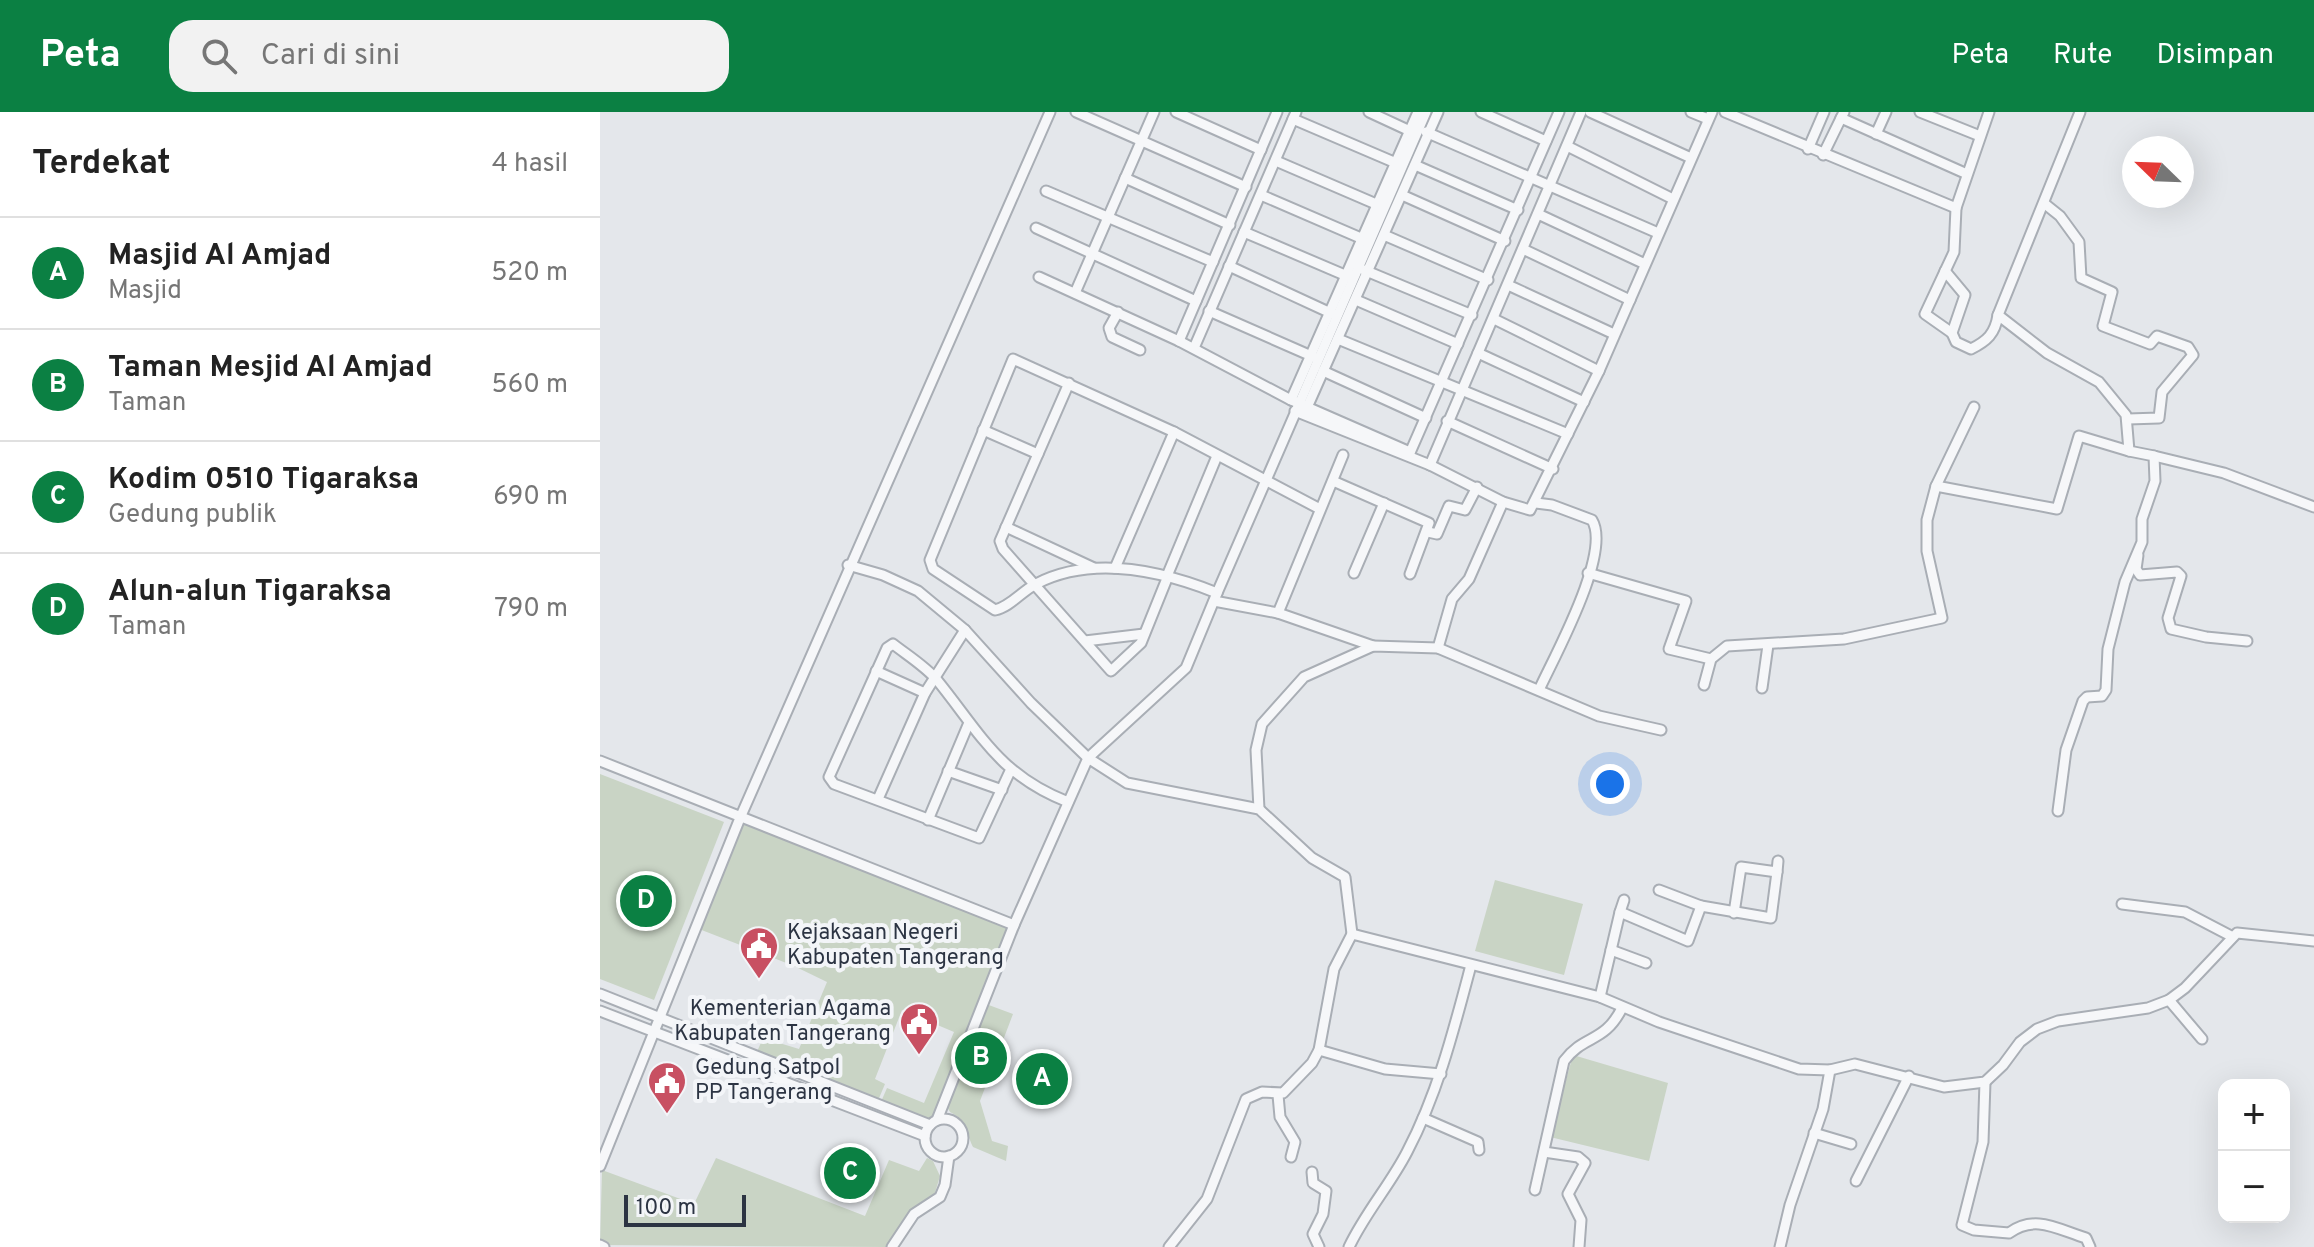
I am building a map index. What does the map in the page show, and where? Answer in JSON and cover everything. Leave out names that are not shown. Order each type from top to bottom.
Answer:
[{"type":"street","points":[[600,1166],[740,818],[848,565],[1050,112]]},
{"type":"street","points":[[1076,112],[1246,187]]},
{"type":"street","points":[[1104,124],[1109,112]]},
{"type":"street","points":[[1075,293],[1154,112]]},
{"type":"street","points":[[1176,112],[1262,149],[1281,149]]},
{"type":"street","points":[[1179,341],[1277,112]]},
{"type":"street","points":[[1369,112],[1430,133],[1658,233]]},
{"type":"street","points":[[1320,362],[1338,339],[1338,316],[1347,276],[1386,208],[1418,112]]},
{"type":"street","points":[[1338,316],[1356,300],[1369,272],[1384,235],[1386,208],[1396,163],[1413,129],[1426,112]]},
{"type":"street","points":[[925,1136],[934,1122],[1014,925],[1088,758],[1186,668],[1265,481],[1320,362],[1363,239],[1386,208],[1402,195],[1438,112]]},
{"type":"street","points":[[1481,112],[1545,143],[1567,145]]},
{"type":"street","points":[[1409,455],[1559,112]]},
{"type":"street","points":[[1430,465],[1581,112]]},
{"type":"street","points":[[1590,112],[1691,158]]},
{"type":"street","points":[[1039,277],[1194,348],[1299,407],[1409,455],[1503,502],[1529,510],[1536,503],[1599,371],[1710,116],[1691,112]]},
{"type":"street","points":[[1725,112],[1956,208]]},
{"type":"street","points":[[1808,149],[1823,112]]},
{"type":"street","points":[[1876,134],[1886,112]]},
{"type":"street","points":[[1920,112],[1980,136]]},
{"type":"street","points":[[1989,112],[1956,208],[1954,252],[1925,314],[1952,333],[1956,342],[1971,349],[1990,338],[2080,112]]},
{"type":"street","points":[[1823,155],[1842,115],[1876,134],[1967,174]]},
{"type":"street","points":[[1194,348],[1295,116],[1396,163]]},
{"type":"street","points":[[1552,128],[1567,145],[1673,199]]},
{"type":"street","points":[[1262,149],[1275,163],[1386,208]]},
{"type":"street","points":[[1415,165],[1518,210]]},
{"type":"street","points":[[1125,178],[1230,225]]},
{"type":"street","points":[[1046,191],[1214,261],[1230,263],[1338,316]]},
{"type":"street","points":[[1261,195],[1363,239]]},
{"type":"street","points":[[1402,195],[1630,300]]},
{"type":"street","points":[[2045,204],[2060,216],[2079,242],[2081,278],[2112,292],[2103,326],[2150,344],[2157,336],[2181,343],[2193,355],[2162,392],[2159,418],[2128,419]]},
{"type":"street","points":[[1538,214],[1645,264]]},
{"type":"street","points":[[1036,228],[1196,301]]},
{"type":"street","points":[[1244,232],[1347,276]]},
{"type":"street","points":[[1384,235],[1488,280]]},
{"type":"street","points":[[1505,241],[1523,249]]},
{"type":"street","points":[[1214,261],[1224,277]]},
{"type":"street","points":[[1355,266],[1472,315]]},
{"type":"street","points":[[1945,271],[1965,295],[1952,333]]},
{"type":"street","points":[[1508,285],[1614,334]]},
{"type":"street","points":[[1356,300],[1584,402]]},
{"type":"street","points":[[1209,311],[1320,362],[1426,418]]},
{"type":"street","points":[[1118,312],[1109,328],[1110,334],[1140,350]]},
{"type":"street","points":[[1998,315],[2047,353],[2099,382],[2128,419],[2129,451]]},
{"type":"street","points":[[1494,319],[1599,371]]},
{"type":"street","points":[[1338,339],[1568,434]]},
{"type":"street","points":[[1458,344],[1478,353]]},
{"type":"street","points":[[1320,509],[1174,432],[1013,359],[930,565],[995,610],[1036,583],[1070,572],[1115,568],[1167,576],[1215,597],[1278,613],[1373,646]]},
{"type":"street","points":[[1069,383],[1000,541],[1003,549],[1111,671],[1141,643],[1217,456]]},
{"type":"street","points":[[1704,685],[1711,659],[1727,646],[1844,639],[1942,618],[1927,551],[1927,520],[1936,486],[1974,407]]},
{"type":"street","points":[[1447,421],[1553,469]]},
{"type":"street","points":[[983,430],[1038,454]]},
{"type":"street","points":[[1115,568],[1174,432]]},
{"type":"street","points":[[1936,486],[1982,492],[2055,509],[2059,507],[2079,436],[2224,473],[2314,507]]},
{"type":"street","points":[[1278,613],[1343,455]]},
{"type":"street","points":[[2154,456],[2155,481],[2142,519],[2136,569],[2140,575],[2177,572],[2181,576],[2168,618],[2171,629],[2206,637],[2247,641]]},
{"type":"street","points":[[1333,481],[1427,521],[1428,532],[1410,574]]},
{"type":"street","points":[[1428,532],[1437,534],[1449,506],[1465,510],[1477,487]]},
{"type":"street","points":[[1438,648],[1452,599],[1466,585],[1503,502]]},
{"type":"street","points":[[1354,573],[1384,503]]},
{"type":"street","points":[[1536,503],[1552,505],[1595,523],[1596,543],[1580,601],[1539,690]]},
{"type":"street","points":[[1006,527],[1096,569]]},
{"type":"street","points":[[2058,811],[2066,750],[2084,698],[2105,692],[2108,649],[2129,565],[2139,552]]},
{"type":"street","points":[[848,565],[883,575],[918,591],[965,630],[1031,703],[1088,758],[1127,783],[1259,809],[1312,858],[1345,877],[1352,934],[1334,969],[1319,1050],[1302,1075],[1278,1095]]},
{"type":"street","points":[[1588,573],[1686,601],[1669,649],[1711,659]]},
{"type":"street","points":[[878,799],[925,693],[965,630]]},
{"type":"street","points":[[1085,641],[1144,634]]},
{"type":"street","points":[[1259,809],[1256,750],[1262,724],[1304,677],[1373,646],[1387,643],[1438,648],[1599,716],[1661,730]]},
{"type":"street","points":[[1011,769],[979,838],[834,784],[829,777],[887,648],[893,644],[935,678],[968,725],[1011,769],[1037,790],[1068,802]]},
{"type":"street","points":[[1762,688],[1768,645]]},
{"type":"street","points":[[876,671],[925,693]]},
{"type":"street","points":[[928,820],[968,725]]},
{"type":"street","points":[[600,761],[1014,925]]},
{"type":"street","points":[[948,771],[1002,790]]},
{"type":"street","points":[[1659,890],[1701,906],[1734,913],[1771,918],[1777,866],[1741,867],[1734,913]]},
{"type":"street","points":[[1600,997],[1624,900]]},
{"type":"street","points":[[2122,904],[2185,912],[2231,936]]},
{"type":"street","points":[[1620,912],[1688,941],[1701,906]]},
{"type":"street","points":[[1352,934],[1600,997],[1622,1008],[1799,1069],[1830,1070],[1855,1064],[1944,1087],[1985,1082],[2020,1042],[2037,1029],[2075,1016],[2148,1008],[2169,1000],[2213,961],[2231,936],[2237,933],[2314,941]]},
{"type":"street","points":[[1611,950],[1646,963]]},
{"type":"street","points":[[1349,1247],[1406,1154],[1423,1118],[1441,1074],[1471,965]]},
{"type":"street","points":[[600,994],[934,1122],[952,1121],[962,1132],[960,1146],[949,1156],[940,1197],[914,1214],[892,1247]]},
{"type":"street","points":[[2169,1000],[2202,1039]]},
{"type":"street","points":[[1535,1190],[1564,1061],[1571,1051],[1613,1026],[1622,1008]]},
{"type":"street","points":[[600,1011],[925,1136],[932,1152],[949,1156]]},
{"type":"street","points":[[1319,1050],[1385,1069],[1441,1074]]},
{"type":"street","points":[[1780,1247],[1790,1205],[1826,1099],[1830,1070]]},
{"type":"street","points":[[1856,1181],[1909,1076]]},
{"type":"street","points":[[1985,1082],[1983,1142],[1962,1225],[1974,1230],[2009,1233],[2024,1223],[2037,1223],[2086,1238],[2090,1247]]},
{"type":"street","points":[[1173,1246],[1207,1199],[1246,1099],[1262,1092],[1278,1095]]},
{"type":"street","points":[[1278,1095],[1280,1117],[1295,1142],[1291,1157]]},
{"type":"street","points":[[1423,1118],[1478,1142],[1479,1150]]},
{"type":"street","points":[[1814,1133],[1851,1144]]},
{"type":"street","points":[[1544,1152],[1582,1158],[1585,1163],[1568,1194],[1581,1220],[1579,1247]]},
{"type":"street","points":[[1312,1172],[1313,1183],[1326,1191],[1323,1214],[1313,1234],[1319,1247]]},
{"type":"green space","points":[[600,774],[724,822],[654,1000],[600,979]]},
{"type":"green space","points":[[743,822],[1012,925],[936,1119],[929,1123],[880,1104],[887,1088],[924,1103],[954,1032],[902,1010],[875,1079],[885,1084],[877,1103],[756,1054],[763,1038],[799,1049],[827,982],[699,929]]},
{"type":"green space","points":[[1495,880],[1583,904],[1564,975],[1475,951]]},
{"type":"green space","points":[[986,1004],[1013,1014],[980,1101],[992,1141],[1008,1146],[1006,1161],[973,1147],[963,1123],[946,1105]]},
{"type":"green space","points":[[1573,1055],[1668,1083],[1649,1161],[1550,1137]]},
{"type":"green space","points":[[716,1158],[865,1216],[889,1160],[919,1171],[927,1158],[933,1161],[940,1176],[934,1196],[888,1247],[600,1245],[602,1170],[694,1204]]},
{"type":"place","name":"Alun-alun Tigaraksa","points":[[646,901]]},
{"type":"place","name":"Kejaksaan Negeri Kabupaten Tangerang","points":[[759,980]]},
{"type":"place","name":"Kementerian Agama Kabupaten Tangerang","points":[[919,1056]]},
{"type":"place","name":"Taman Mesjid Al Amjad","points":[[981,1058]]},
{"type":"place","name":"Masjid Al Amjad","points":[[1042,1079]]},
{"type":"place","name":"Gedung Satpol PP Tangerang","points":[[667,1115]]},
{"type":"place","name":"Kodim 0510 Tigaraksa","points":[[850,1173]]}]
